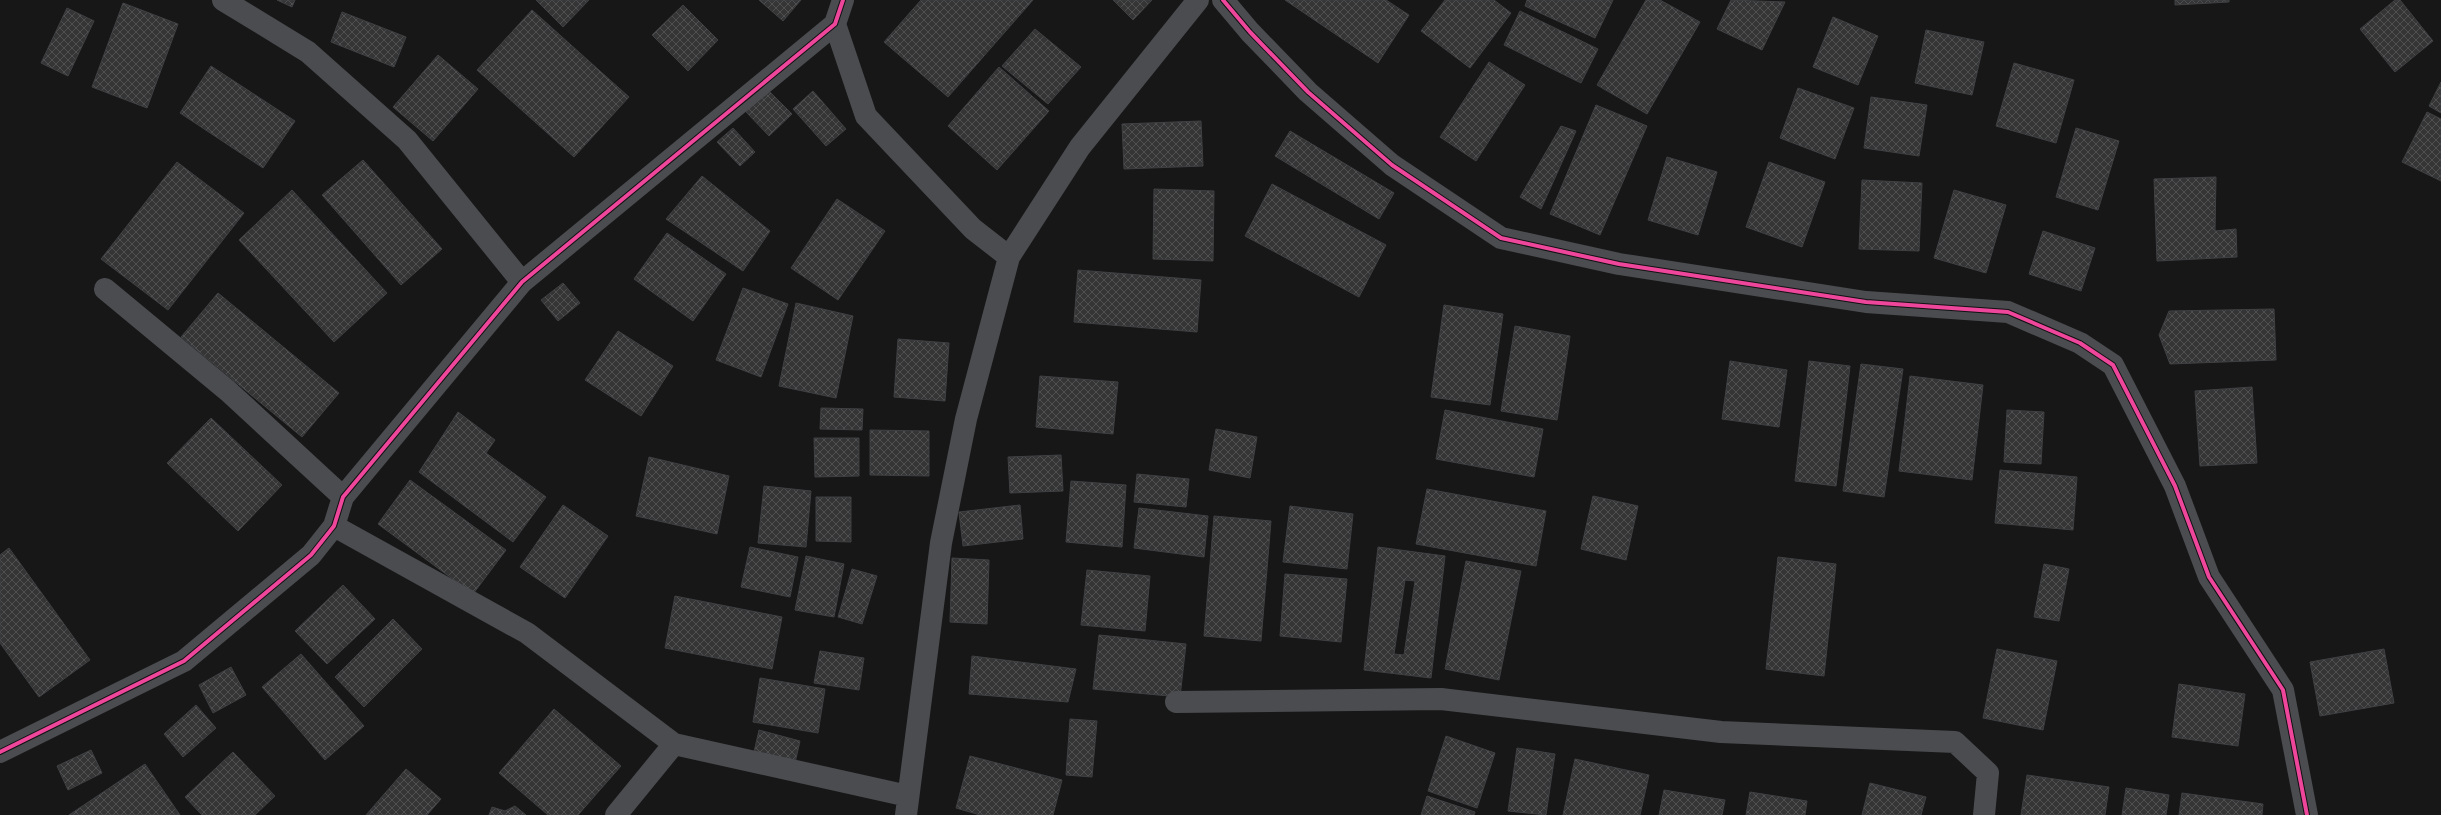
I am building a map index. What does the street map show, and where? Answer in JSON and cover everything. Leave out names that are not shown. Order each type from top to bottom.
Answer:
[{"type":"street","points":[[223,0],[308,52],[407,140],[522,282]]},
{"type":"street","points":[[0,752],[184,661],[311,555],[334,526],[343,497],[522,282],[835,24],[843,0]]},
{"type":"street","points":[[334,526],[527,633],[674,744],[907,805],[941,543],[966,419],[1009,257],[1080,147],[1198,0]]},
{"type":"street","points":[[1223,0],[1250,32],[1308,92],[1392,165],[1501,238],[1619,264],[1866,302],[2008,312],[2080,342],[2113,365],[2175,486],[2209,577],[2283,690],[2307,815]]},
{"type":"street","points":[[835,24],[866,116],[973,229],[1009,257]]},
{"type":"street","points":[[105,289],[228,391],[343,497]]},
{"type":"street","points":[[1176,702],[1441,699],[1721,732],[1955,742],[1988,773],[1984,815]]},
{"type":"street","points":[[616,815],[674,744]]},
{"type":"building","points":[[277,0],[295,0],[292,7]]},
{"type":"building","points":[[536,0],[589,0],[563,27]]},
{"type":"building","points":[[759,0],[801,0],[783,21]]},
{"type":"building","points":[[921,0],[1033,0],[948,97],[884,42]]},
{"type":"building","points":[[1113,0],[1152,0],[1133,20]]},
{"type":"building","points":[[1285,0],[1386,0],[1409,15],[1378,63]]},
{"type":"building","points":[[1445,0],[1494,0],[1511,13],[1470,68],[1421,31]]},
{"type":"building","points":[[1527,0],[1613,0],[1595,38],[1525,6]]},
{"type":"building","points":[[1646,0],[1660,0],[1700,22],[1647,114],[1597,85]]},
{"type":"building","points":[[1731,0],[1785,2],[1762,50],[1717,29]]},
{"type":"building","points":[[2175,0],[2229,0],[2229,2],[2175,5]]},
{"type":"building","points":[[2395,0],[2400,0],[2433,41],[2395,72],[2360,29]]},
{"type":"building","points":[[123,3],[178,24],[147,108],[92,87]]},
{"type":"building","points":[[683,5],[718,40],[688,71],[652,35]]},
{"type":"building","points":[[67,8],[94,21],[68,76],[41,63]]},
{"type":"building","points":[[532,10],[629,97],[574,157],[477,70]]},
{"type":"building","points":[[1520,11],[1598,49],[1581,83],[1504,45]]},
{"type":"building","points":[[342,12],[406,37],[394,67],[331,42]]},
{"type":"building","points":[[1833,17],[1878,36],[1858,85],[1813,67]]},
{"type":"building","points":[[1035,29],[1081,67],[1048,104],[1002,66]]},
{"type":"building","points":[[1926,30],[1984,42],[1972,95],[1915,83]]},
{"type":"building","points":[[438,55],[478,89],[433,141],[393,107]]},
{"type":"building","points":[[1489,62],[1525,85],[1476,161],[1440,137]]},
{"type":"building","points":[[2014,63],[2074,80],[2056,143],[1996,126]]},
{"type":"building","points":[[211,66],[295,121],[263,168],[180,113]]},
{"type":"building","points":[[999,67],[1049,111],[997,170],[948,126]]},
{"type":"building","points":[[2441,82],[2441,113],[2429,106]]},
{"type":"building","points":[[1798,88],[1854,108],[1835,159],[1780,138]]},
{"type":"building","points":[[768,90],[792,114],[769,136],[746,112]]},
{"type":"building","points":[[813,91],[846,129],[826,146],[793,109]]},
{"type":"building","points":[[1871,97],[1927,105],[1919,156],[1864,148]]},
{"type":"building","points":[[1596,105],[1647,126],[1600,235],[1550,214]]},
{"type":"building","points":[[2427,112],[2441,119],[2441,181],[2402,162]]},
{"type":"building","points":[[1201,121],[1203,166],[1124,169],[1122,124]]},
{"type":"building","points":[[1561,126],[1576,131],[1541,209],[1520,197]]},
{"type":"building","points":[[733,128],[755,152],[740,166],[717,142]]},
{"type":"building","points":[[2076,128],[2119,141],[2098,210],[2056,197]]},
{"type":"building","points":[[1290,131],[1394,193],[1379,219],[1275,156]]},
{"type":"building","points":[[1667,157],[1717,172],[1698,235],[1648,220]]},
{"type":"building","points":[[363,160],[442,249],[401,285],[322,195]]},
{"type":"building","points":[[177,162],[244,213],[168,310],[101,259]]},
{"type":"building","points":[[1769,162],[1825,182],[1802,247],[1746,227]]},
{"type":"building","points":[[702,176],[770,231],[743,271],[666,219]]},
{"type":"building","points":[[2216,177],[2215,231],[2236,229],[2237,257],[2157,261],[2154,179]]},
{"type":"building","points":[[1862,180],[1922,183],[1919,251],[1859,249]]},
{"type":"building","points":[[1272,184],[1386,245],[1359,297],[1245,236]]},
{"type":"building","points":[[1154,189],[1214,191],[1213,261],[1153,259]]},
{"type":"building","points":[[292,190],[387,293],[334,342],[239,240]]},
{"type":"building","points":[[1954,190],[2006,205],[1986,273],[1934,258]]},
{"type":"building","points":[[837,199],[885,231],[838,300],[791,268]]},
{"type":"building","points":[[2043,231],[2095,248],[2081,291],[2029,274]]},
{"type":"building","points":[[667,233],[726,274],[693,321],[634,279]]},
{"type":"building","points":[[1078,270],[1201,280],[1197,332],[1074,322]]},
{"type":"building","points":[[563,283],[580,303],[558,321],[541,300]]},
{"type":"building","points":[[743,288],[788,304],[761,377],[716,360]]},
{"type":"building","points":[[218,293],[339,393],[302,437],[181,337]]},
{"type":"building","points":[[796,303],[853,316],[836,398],[779,386]]},
{"type":"building","points":[[1444,305],[1503,314],[1490,405],[1431,397]]},
{"type":"building","points":[[2274,309],[2276,360],[2170,364],[2159,335],[2169,311]]},
{"type":"building","points":[[1515,326],[1570,336],[1557,420],[1501,411]]},
{"type":"building","points":[[618,331],[673,366],[641,416],[585,380]]},
{"type":"building","points":[[898,339],[949,343],[945,401],[894,397]]},
{"type":"building","points":[[1730,361],[1787,370],[1779,427],[1722,419]]},
{"type":"building","points":[[1809,361],[1850,366],[1836,486],[1795,481]]},
{"type":"building","points":[[1861,364],[1903,369],[1884,497],[1843,491]]},
{"type":"building","points":[[1040,376],[1118,382],[1113,434],[1036,427]]},
{"type":"building","points":[[1910,376],[1983,385],[1972,480],[1899,471]]},
{"type":"building","points":[[2252,387],[2257,463],[2200,466],[2195,391]]},
{"type":"building","points":[[821,408],[863,409],[862,430],[820,429]]},
{"type":"building","points":[[1445,410],[1543,429],[1534,477],[1436,459]]},
{"type":"building","points":[[2007,410],[2044,412],[2041,464],[2004,462]]},
{"type":"building","points":[[458,412],[495,440],[486,453],[546,497],[513,542],[419,472]]},
{"type":"building","points":[[211,418],[282,485],[238,531],[167,463]]},
{"type":"building","points":[[1216,429],[1257,437],[1250,478],[1209,470]]},
{"type":"building","points":[[870,430],[929,431],[929,476],[870,475]]},
{"type":"building","points":[[814,438],[859,438],[859,476],[815,477]]},
{"type":"building","points":[[1061,455],[1063,491],[1010,493],[1008,457]]},
{"type":"building","points":[[649,457],[729,476],[717,534],[636,516]]},
{"type":"building","points":[[2000,470],[2077,477],[2073,530],[1995,523]]},
{"type":"building","points":[[1137,474],[1189,479],[1186,507],[1134,502]]},
{"type":"building","points":[[410,480],[506,550],[473,594],[378,524]]},
{"type":"building","points":[[1071,481],[1126,485],[1122,547],[1066,542]]},
{"type":"building","points":[[764,486],[811,491],[806,547],[758,543]]},
{"type":"building","points":[[1427,489],[1546,511],[1536,566],[1416,544]]},
{"type":"building","points":[[1593,496],[1638,506],[1626,560],[1581,549]]},
{"type":"building","points":[[816,497],[851,497],[851,542],[816,541]]},
{"type":"building","points":[[563,505],[608,536],[565,598],[520,567]]},
{"type":"building","points":[[1020,505],[1023,539],[963,546],[959,512]]},
{"type":"building","points":[[1290,506],[1353,514],[1347,569],[1283,562]]},
{"type":"building","points":[[1139,508],[1208,516],[1204,557],[1134,548]]},
{"type":"building","points":[[1214,516],[1271,521],[1261,641],[1204,636]]},
{"type":"building","points":[[750,547],[798,557],[790,597],[741,587]]},
{"type":"building","points":[[1378,547],[1445,556],[1431,678],[1364,670]],"holes":[[[1405,580],[1415,581],[1404,655],[1394,654]]]},
{"type":"building","points":[[9,548],[90,660],[39,697],[0,643],[0,555]]},
{"type":"building","points":[[806,556],[844,564],[834,617],[795,610]]},
{"type":"building","points":[[1778,557],[1836,564],[1824,676],[1766,669]]},
{"type":"building","points":[[952,558],[989,560],[987,624],[950,622]]},
{"type":"building","points":[[1466,561],[1521,571],[1499,680],[1445,669]]},
{"type":"building","points":[[2044,564],[2069,569],[2059,621],[2034,617]]},
{"type":"building","points":[[852,569],[877,576],[862,624],[838,617]]},
{"type":"building","points":[[1087,570],[1150,576],[1145,631],[1081,625]]},
{"type":"building","points":[[1285,574],[1347,579],[1341,642],[1280,636]]},
{"type":"building","points":[[343,585],[375,619],[327,664],[295,631]]},
{"type":"building","points":[[675,596],[782,617],[772,669],[665,648]]},
{"type":"building","points":[[393,619],[422,649],[364,707],[335,677]]},
{"type":"building","points":[[1099,635],[1186,644],[1180,697],[1093,689]]},
{"type":"building","points":[[1997,649],[2057,661],[2043,730],[1983,718]]},
{"type":"building","points":[[2384,649],[2394,703],[2320,716],[2310,662]]},
{"type":"building","points":[[820,651],[864,658],[859,690],[814,683]]},
{"type":"building","points":[[301,654],[364,726],[325,760],[262,687]]},
{"type":"building","points":[[972,656],[1076,669],[1068,702],[969,694]]},
{"type":"building","points":[[231,667],[246,695],[213,713],[199,685]]},
{"type":"building","points":[[760,678],[825,689],[818,733],[753,722]]},
{"type":"building","points":[[2179,684],[2245,694],[2238,746],[2172,737]]},
{"type":"building","points":[[196,705],[216,728],[183,757],[164,734]]},
{"type":"building","points":[[554,709],[621,766],[578,815],[548,815],[499,773]]},
{"type":"building","points":[[1070,719],[1097,721],[1092,777],[1066,775]]},
{"type":"building","points":[[759,730],[800,741],[795,763],[754,752]]},
{"type":"building","points":[[1446,736],[1495,753],[1477,808],[1428,791]]},
{"type":"building","points":[[1517,748],[1555,754],[1546,815],[1508,811]]},
{"type":"building","points":[[91,750],[102,773],[68,790],[57,766]]},
{"type":"building","points":[[233,752],[275,796],[255,815],[202,815],[185,797]]},
{"type":"building","points":[[970,756],[1062,780],[1053,815],[980,815],[956,808]]},
{"type":"building","points":[[1575,759],[1649,775],[1640,815],[1563,815]]},
{"type":"building","points":[[145,764],[180,815],[69,815]]},
{"type":"building","points":[[406,769],[441,799],[427,815],[366,815]]},
{"type":"building","points":[[2027,775],[2109,787],[2105,815],[2021,815]]},
{"type":"building","points":[[1870,783],[1926,797],[1921,815],[1862,815]]},
{"type":"building","points":[[2126,788],[2169,795],[2166,815],[2122,815]]},
{"type":"building","points":[[1664,790],[1725,800],[1722,815],[1659,815]]},
{"type":"building","points":[[1750,792],[1807,801],[1805,815],[1746,815]]},
{"type":"building","points":[[2182,793],[2263,804],[2262,815],[2179,815]]},
{"type":"building","points":[[1427,796],[1475,812],[1474,815],[1421,815]]},
{"type":"building","points":[[515,806],[526,815],[489,815],[492,807],[505,811]]},
{"type":"cycle path","points":[[0,752],[184,661],[311,555],[334,526],[343,497],[522,282],[835,24],[843,0]]},
{"type":"cycle path","points":[[1223,0],[1250,32],[1308,92],[1392,165],[1501,238],[1619,264],[1866,302],[2008,312],[2080,343],[2113,365],[2175,486],[2209,577],[2283,690],[2307,815]]}]
